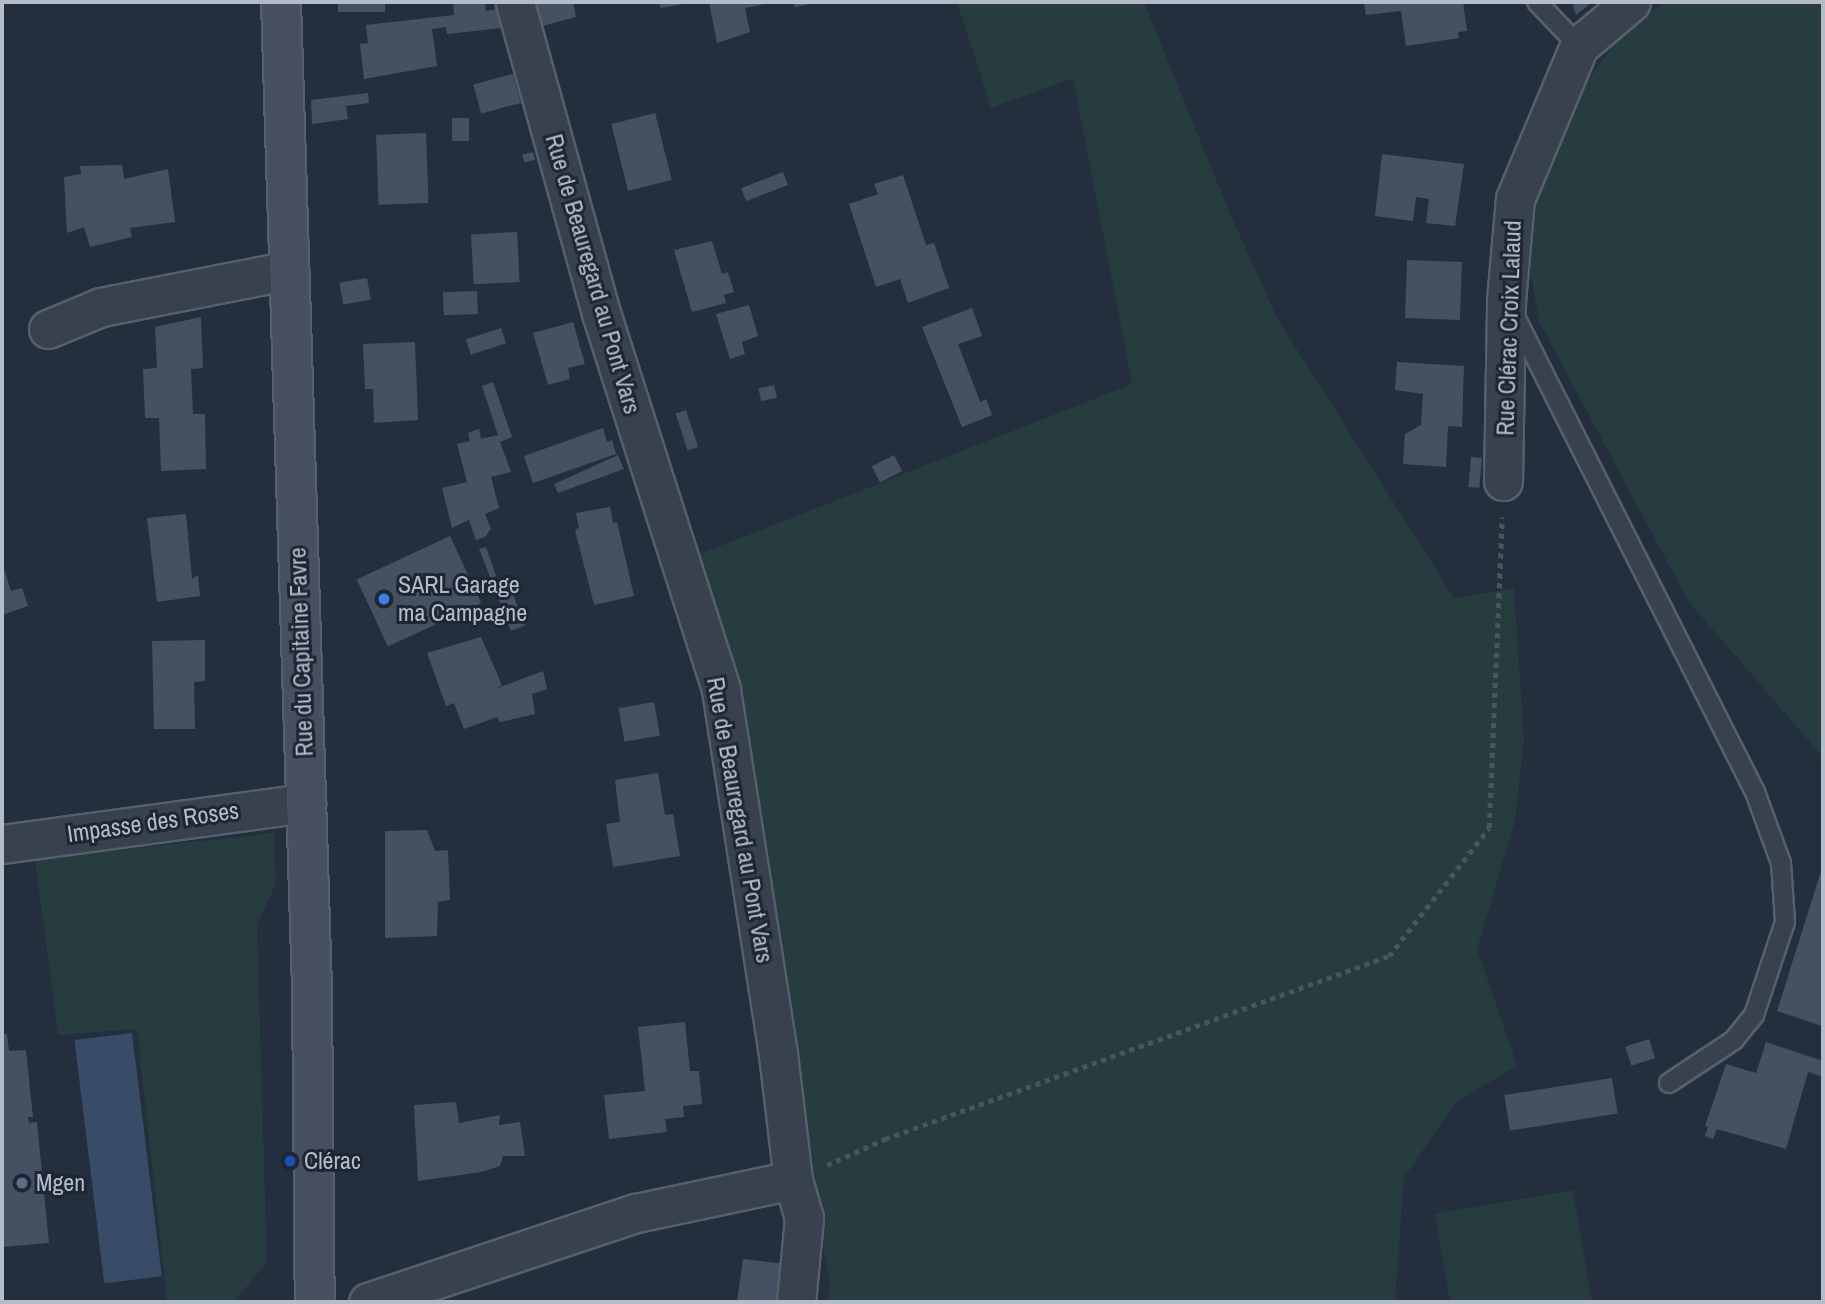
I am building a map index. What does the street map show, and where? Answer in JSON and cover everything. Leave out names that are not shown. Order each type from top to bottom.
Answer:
[{"type":"street","name":"Rue du Capitaine Favre","points":[[281,2],[312,989],[315,1302]]},
{"type":"street","name":"Rue de Beauregard au Pont Vars","points":[[515,2],[601,313],[721,689],[778,1054],[793,1180],[804,1218],[796,1302]]},
{"type":"street","name":"Rue Clérac Croix Lalaud","points":[[1503,481],[1506,301],[1515,199],[1579,46],[1631,2]]},
{"type":"street","points":[[48,329],[101,307],[289,270]]},
{"type":"street","name":"Impasse des Roses","points":[[2,844],[306,803]]},
{"type":"street","points":[[368,1302],[636,1213],[793,1180]]},
{"type":"lane","points":[[1536,2],[1579,46]]},
{"type":"lane","points":[[1506,301],[1755,792],[1781,863],[1785,922],[1754,1016],[1734,1040],[1669,1083]]},
{"type":"path","points":[[793,1180],[885,1139],[1389,956],[1489,828],[1503,481]]},
{"type":"green space","points":[[957,2],[1144,2],[1230,214],[1277,318],[1454,598],[1514,588],[1524,740],[1515,821],[1477,949],[1517,1065],[1455,1103],[1404,1178],[1395,1302],[827,1302],[830,1284],[700,554],[1132,384],[1073,78],[991,108]]},
{"type":"green space","points":[[1664,2],[1823,2],[1823,757],[1688,601],[1539,321],[1527,252],[1538,182],[1578,95],[1619,37]]},
{"type":"green space","points":[[274,833],[276,883],[257,925],[267,1262],[234,1302],[167,1302],[137,1029],[58,1035],[34,852],[64,856]]},
{"type":"green space","points":[[1573,1190],[1592,1302],[1450,1302],[1435,1214]]},
{"type":"water","points":[[132,1033],[162,1276],[104,1283],[74,1040]]},
{"type":"building","points":[[338,2],[385,2],[385,12],[338,12]]},
{"type":"building","points":[[453,2],[485,2],[486,11],[497,9],[502,28],[447,34],[446,27],[432,29],[437,66],[364,79],[360,44],[368,43],[366,25],[454,15]]},
{"type":"building","points":[[529,2],[573,2],[576,17],[535,28]]},
{"type":"building","points":[[659,2],[689,2],[689,3],[661,8]]},
{"type":"building","points":[[709,2],[770,3],[745,8],[750,32],[717,43]]},
{"type":"building","points":[[794,2],[815,2],[815,3],[795,7]]},
{"type":"building","points":[[1364,2],[1463,2],[1467,31],[1458,32],[1459,38],[1406,46],[1401,11],[1366,15]]},
{"type":"building","points":[[1572,2],[1592,2],[1576,15]]},
{"type":"building","points":[[513,74],[521,103],[481,114],[473,85]]},
{"type":"building","points":[[368,93],[369,103],[346,106],[348,119],[312,124],[311,100]]},
{"type":"building","points":[[655,113],[672,180],[628,191],[611,124]]},
{"type":"building","points":[[452,118],[469,118],[469,141],[452,141]]},
{"type":"building","points":[[426,133],[428,203],[378,205],[376,135]]},
{"type":"building","points":[[533,152],[535,160],[524,162],[522,155]]},
{"type":"building","points":[[1382,154],[1464,164],[1455,226],[1426,223],[1429,199],[1416,197],[1413,221],[1375,216]]},
{"type":"building","points":[[122,165],[124,179],[168,169],[175,222],[130,228],[132,237],[90,247],[84,227],[67,233],[64,177],[81,174],[80,166]]},
{"type":"building","points":[[783,172],[788,185],[746,201],[741,188]]},
{"type":"building","points":[[903,175],[926,245],[934,243],[949,288],[908,303],[900,279],[876,287],[849,204],[878,194],[874,184]]},
{"type":"building","points":[[517,232],[520,282],[474,284],[471,234]]},
{"type":"building","points":[[712,241],[722,274],[728,272],[734,292],[724,295],[726,303],[692,312],[674,250]]},
{"type":"building","points":[[1407,260],[1462,262],[1460,320],[1405,318]]},
{"type":"building","points":[[367,278],[371,300],[343,305],[339,283]]},
{"type":"building","points":[[477,291],[478,314],[444,315],[443,292]]},
{"type":"building","points":[[749,305],[758,336],[742,342],[745,354],[730,359],[716,314]]},
{"type":"building","points":[[972,308],[982,336],[958,344],[980,402],[986,399],[992,415],[962,427],[922,327]]},
{"type":"building","points":[[201,317],[203,368],[191,369],[193,414],[205,414],[206,469],[161,471],[159,418],[145,418],[143,369],[157,368],[155,327]]},
{"type":"building","points":[[573,322],[585,364],[568,368],[570,379],[548,385],[533,333]]},
{"type":"building","points":[[501,328],[506,343],[471,355],[466,339]]},
{"type":"building","points":[[415,342],[418,420],[374,423],[373,389],[365,389],[363,344]]},
{"type":"building","points":[[1397,362],[1464,366],[1462,427],[1448,426],[1446,467],[1403,464],[1405,434],[1421,425],[1423,394],[1395,390]]},
{"type":"building","points":[[493,382],[512,437],[500,442],[511,472],[491,477],[499,508],[485,514],[491,529],[485,537],[476,540],[469,520],[452,528],[442,488],[467,482],[457,444],[470,441],[468,433],[479,429],[481,439],[498,435],[482,386]]},
{"type":"building","points":[[774,385],[777,398],[761,401],[758,389]]},
{"type":"building","points":[[686,410],[698,447],[688,450],[676,413]]},
{"type":"building","points":[[603,428],[607,442],[612,440],[616,454],[533,483],[524,456]]},
{"type":"building","points":[[618,455],[624,469],[558,493],[554,484]]},
{"type":"building","points":[[894,455],[902,471],[880,482],[872,466]]},
{"type":"building","points":[[1471,457],[1482,458],[1479,488],[1468,487]]},
{"type":"building","points":[[610,507],[613,523],[617,522],[634,596],[594,605],[575,530],[579,528],[576,513]]},
{"type":"building","points":[[186,514],[192,579],[198,575],[200,596],[157,602],[147,518]]},
{"type":"building","points":[[450,536],[481,603],[388,647],[357,580]]},
{"type":"building","points":[[486,547],[496,576],[491,579],[479,549]]},
{"type":"building","points":[[2,562],[11,591],[22,588],[28,606],[2,615]]},
{"type":"building","points":[[512,592],[525,626],[511,631],[498,597]]},
{"type":"building","points":[[481,637],[502,685],[495,689],[543,671],[547,689],[532,694],[535,714],[500,722],[497,717],[464,729],[454,703],[446,706],[427,653]]},
{"type":"building","points":[[205,640],[205,681],[194,682],[195,729],[154,729],[152,641]]},
{"type":"building","points":[[654,702],[660,735],[624,742],[619,708]]},
{"type":"building","points":[[658,773],[665,815],[673,814],[680,856],[613,867],[606,824],[620,822],[615,780]]},
{"type":"building","points":[[427,830],[435,851],[448,850],[450,900],[438,902],[437,936],[385,938],[385,831]]},
{"type":"building","points":[[1823,865],[1823,1021],[1822,1026],[1777,1011]]},
{"type":"building","points":[[685,1022],[690,1071],[699,1071],[702,1104],[683,1106],[684,1117],[665,1119],[667,1132],[609,1139],[604,1095],[645,1091],[638,1027]]},
{"type":"building","name":"Mgen","points":[[2,1034],[7,1034],[9,1051],[26,1050],[33,1117],[28,1117],[29,1123],[37,1122],[49,1243],[2,1247]]},
{"type":"building","points":[[1649,1039],[1655,1058],[1631,1066],[1625,1047]]},
{"type":"building","points":[[1766,1042],[1823,1061],[1823,1077],[1808,1072],[1786,1149],[1717,1129],[1713,1139],[1705,1136],[1708,1127],[1705,1126],[1726,1064],[1756,1073]]},
{"type":"building","points":[[1612,1078],[1618,1114],[1510,1131],[1504,1095]]},
{"type":"building","points":[[456,1102],[459,1123],[500,1115],[499,1125],[520,1122],[525,1156],[503,1156],[500,1166],[481,1172],[418,1181],[414,1105]]},
{"type":"building","points":[[743,1259],[785,1264],[781,1302],[737,1302]]},
{"type":"place","name":"SARL Garage ma Campagne","points":[[384,599]]},
{"type":"place","name":"Clérac","points":[[290,1161]]},
{"type":"place","name":"Mgen","points":[[22,1183]]}]
